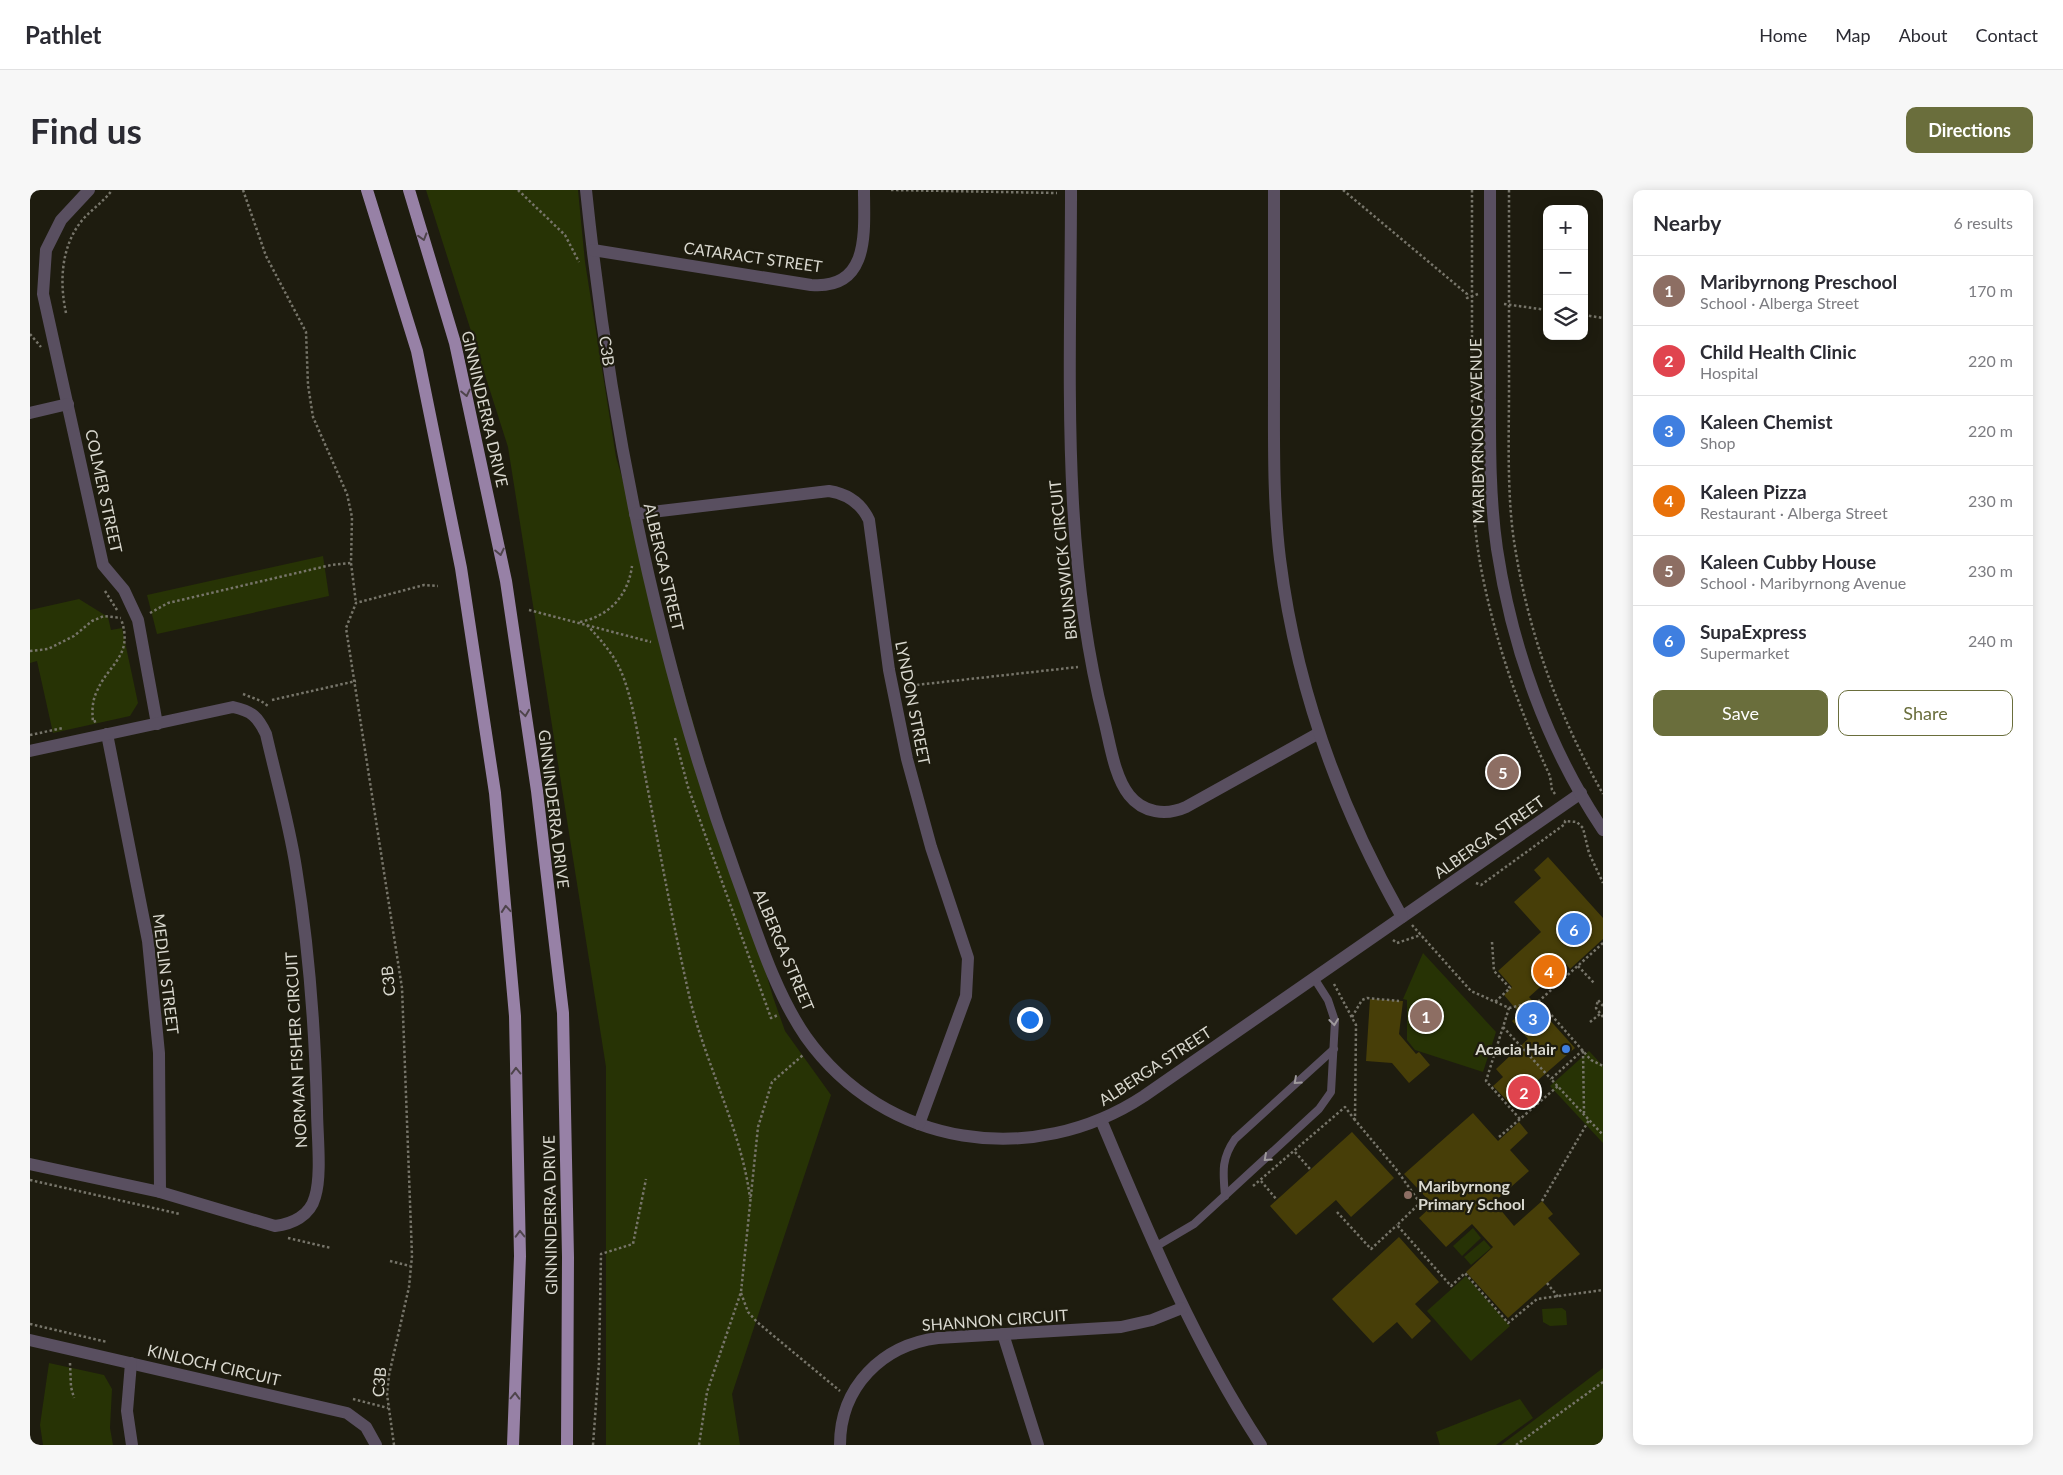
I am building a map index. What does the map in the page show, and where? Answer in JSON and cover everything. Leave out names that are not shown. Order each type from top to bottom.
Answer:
[{"type":"main road","name":"GINNINDERRA DRIVE","points":[[367,190],[417,351],[461,568],[495,793],[515,1016],[520,1256],[513,1445]]},
{"type":"main road","name":"GINNINDERRA DRIVE","points":[[409,190],[455,343],[504,572],[537,791],[563,1014],[568,1257],[567,1445]]},
{"type":"street","name":"COLMER STREET","points":[[89,190],[61,220],[46,250],[43,294],[103,565],[124,590],[138,620],[156,724]]},
{"type":"street","name":"ALBERGA STREET","points":[[586,190],[610,382],[635,514],[667,652],[707,787],[753,921],[787,1005],[813,1046],[835,1070],[866,1096],[919,1124],[959,1135],[1020,1139],[1062,1133],[1101,1120],[1144,1096],[1314,978],[1403,923],[1581,793]]},
{"type":"street","name":"CATARACT STREET","points":[[592,250],[811,284],[827,284],[848,274],[861,255],[864,239],[864,190]]},
{"type":"street","points":[[1274,190],[1274,451],[1277,523],[1292,629],[1319,733],[1347,809],[1403,923]]},
{"type":"street","name":"MARIBYRNONG AVENUE","points":[[1490,190],[1491,483],[1503,580],[1518,644],[1539,705],[1581,793],[1603,830]]},
{"type":"street","name":"BRUNSWICK CIRCUIT","points":[[1070,192],[1072,493],[1078,576],[1092,665],[1107,732],[1124,787],[1138,804],[1154,812],[1173,812],[1186,807],[1319,733]]},
{"type":"street","points":[[30,413],[68,404]]},
{"type":"street","name":"LYNDON STREET","points":[[635,514],[822,492],[836,492],[850,498],[866,513],[872,527],[882,625],[892,688],[918,804],[966,946],[969,971],[962,1009],[919,1124]]},
{"type":"street","name":"NORMAN FISHER CIRCUIT","points":[[30,751],[233,707],[248,710],[258,718],[266,734],[296,866],[310,973],[316,1057],[318,1169],[315,1198],[308,1210],[291,1224],[275,1226],[160,1192],[30,1164]]},
{"type":"street","name":"MEDLIN STREET","points":[[107,734],[148,941],[159,1053],[160,1192]]},
{"type":"street","points":[[1101,1120],[1182,1308],[1221,1381],[1261,1445]]},
{"type":"street","name":"SHANNON CIRCUIT","points":[[840,1445],[842,1421],[851,1395],[862,1378],[876,1363],[887,1355],[912,1343],[938,1338],[1121,1326],[1152,1320],[1182,1308]]},
{"type":"street","points":[[1002,1334],[1038,1445]]},
{"type":"street","name":"KINLOCH CIRCUIT","points":[[30,1340],[347,1413],[366,1427],[376,1445]]},
{"type":"street","points":[[131,1363],[127,1411],[132,1445]]},
{"type":"lane","points":[[1155,1247],[1194,1224],[1319,1110],[1331,1092],[1335,1021],[1323,992],[1314,978]]},
{"type":"lane","points":[[1225,1196],[1224,1160],[1226,1152],[1235,1139],[1334,1049]]},
{"type":"path","points":[[66,313],[62,280],[68,248],[83,219],[112,190]]},
{"type":"path","points":[[243,190],[266,256],[306,332],[308,386],[313,417],[347,494],[352,517],[351,563],[356,603],[424,585],[438,586]]},
{"type":"path","points":[[518,190],[565,235],[580,265]]},
{"type":"path","points":[[891,190],[1070,192]]},
{"type":"path","points":[[1343,190],[1468,294],[1467,298],[1478,294],[1509,305],[1543,309]]},
{"type":"path","points":[[1472,190],[1473,488],[1481,567],[1493,621],[1511,683],[1550,776],[1552,790],[1556,795],[1552,799]]},
{"type":"path","points":[[1509,190],[1510,503],[1523,591],[1540,656],[1556,700],[1584,762],[1603,794]]},
{"type":"path","points":[[1588,316],[1603,318]]},
{"type":"path","points":[[30,334],[43,350]]},
{"type":"path","points":[[30,651],[48,649],[74,636],[92,621],[104,616],[138,620],[168,603],[331,565],[351,563]]},
{"type":"path","points":[[579,623],[598,617],[615,605],[626,588],[632,563]]},
{"type":"path","name":"C3B","points":[[356,603],[346,628],[356,682],[402,988],[411,1266],[404,1311],[389,1375],[388,1401],[394,1445]]},
{"type":"path","points":[[529,610],[652,642],[667,652]]},
{"type":"path","points":[[587,625],[607,647],[620,667],[626,687],[640,745],[690,997],[711,1068],[746,1167],[750,1198]]},
{"type":"path","points":[[892,688],[1092,665]]},
{"type":"path","points":[[272,700],[356,682]]},
{"type":"path","points":[[1474,882],[1481,885],[1565,824],[1565,821],[1572,821],[1583,828],[1589,853],[1603,883]]},
{"type":"path","points":[[1403,923],[1411,924],[1471,991],[1509,1008],[1539,1001],[1603,943]]},
{"type":"path","points":[[1391,938],[1398,933]]},
{"type":"path","points":[[1492,942],[1494,971],[1510,988],[1495,1002]]},
{"type":"path","points":[[1578,966],[1594,984]]},
{"type":"path","points":[[1335,979],[1334,984],[1356,1025],[1355,1120]]},
{"type":"path","points":[[1323,992],[1334,984]]},
{"type":"path","points":[[1352,1017],[1362,1000],[1367,998],[1398,1001]]},
{"type":"path","points":[[1603,1006],[1598,1000],[1596,1008],[1603,1017]]},
{"type":"path","points":[[1539,1001],[1590,1060],[1603,1066]]},
{"type":"path","points":[[1509,1008],[1486,1080],[1520,1119]]},
{"type":"path","points":[[1590,1022],[1600,1014]]},
{"type":"path","points":[[1502,1026],[1603,1135]]},
{"type":"path","points":[[699,1445],[707,1392],[740,1292],[758,1127],[772,1082],[813,1046]]},
{"type":"path","points":[[1551,1079],[1583,1050]]},
{"type":"path","points":[[1583,1050],[1584,1114]]},
{"type":"path","points":[[1499,1137],[1558,1086]]},
{"type":"path","points":[[1246,1191],[1262,1181],[1345,1107],[1396,1169],[1420,1203],[1371,1249],[1336,1212]]},
{"type":"path","points":[[1542,1201],[1589,1120]]},
{"type":"path","points":[[1295,1152],[1310,1169]]},
{"type":"path","points":[[594,1445],[599,1363],[601,1254],[633,1244],[646,1179]]},
{"type":"path","points":[[1262,1181],[1277,1200]]},
{"type":"path","points":[[1397,1225],[1451,1286],[1465,1273],[1508,1323],[1537,1299],[1603,1290]]},
{"type":"path","points":[[390,1261],[411,1266]]},
{"type":"path","points":[[1547,1283],[1558,1297]]},
{"type":"path","points":[[740,1292],[748,1312],[757,1322],[842,1392],[851,1395]]},
{"type":"path","points":[[74,1350],[70,1375],[74,1398]]},
{"type":"path","points":[[1516,1445],[1603,1382]]},
{"type":"green space","points":[[426,190],[578,190],[585,262],[616,457],[773,997],[785,1031],[831,1095],[732,1394],[740,1445],[606,1445],[606,1067],[508,447]]},
{"type":"green space","points":[[323,556],[329,596],[157,634],[147,595]]},
{"type":"green space","points":[[79,599],[108,617],[111,630],[122,628],[138,703],[130,716],[53,733],[37,661],[30,663],[30,610]]},
{"type":"green space","points":[[1423,953],[1496,1032],[1483,1072],[1415,1050],[1407,1040],[1407,1000],[1403,999]]},
{"type":"green space","points":[[1589,1051],[1603,1066],[1603,1143],[1550,1086]]},
{"type":"green space","points":[[1473,1228],[1481,1238],[1462,1256],[1453,1246]]},
{"type":"green space","points":[[1484,1240],[1491,1248],[1471,1265],[1464,1257]]},
{"type":"green space","points":[[1466,1276],[1510,1326],[1471,1361],[1427,1311]]},
{"type":"green space","points":[[1562,1308],[1566,1311],[1567,1325],[1550,1326],[1543,1322],[1542,1309]]},
{"type":"green space","points":[[49,1363],[104,1375],[112,1389],[110,1428],[113,1445],[43,1445],[40,1425]]},
{"type":"green space","points":[[1603,1368],[1603,1445],[1501,1445]]},
{"type":"green space","points":[[1520,1399],[1533,1418],[1496,1445],[1440,1445],[1436,1432]]},
{"type":"building","points":[[1548,857],[1603,918],[1603,939],[1570,969],[1566,964],[1529,997],[1575,1048],[1537,1081],[1539,1083],[1513,1107],[1493,1086],[1503,1077],[1496,1069],[1528,1039],[1512,1021],[1520,1014],[1504,995],[1512,987],[1498,971],[1541,932],[1514,902],[1541,878],[1534,870]]},
{"type":"building","points":[[1370,999],[1403,1001],[1399,1034],[1416,1054],[1419,1052],[1430,1065],[1409,1083],[1392,1063],[1366,1061]]},
{"type":"building","points":[[1473,1113],[1498,1141],[1519,1122],[1528,1133],[1510,1150],[1529,1171],[1494,1202],[1514,1226],[1542,1201],[1553,1214],[1548,1218],[1580,1254],[1508,1318],[1466,1272],[1493,1247],[1472,1224],[1446,1247],[1419,1218],[1433,1205],[1404,1174]]},
{"type":"building","points":[[1352,1132],[1394,1178],[1351,1217],[1336,1200],[1296,1235],[1270,1206]]},
{"type":"building","points":[[1399,1237],[1439,1282],[1415,1304],[1431,1321],[1412,1339],[1397,1322],[1373,1343],[1332,1299]]},
{"type":"place","name":"Kaleen Cubby House","points":[[1503,772]]},
{"type":"place","name":"SupaExpress","points":[[1574,929]]},
{"type":"place","name":"Kaleen Pizza","points":[[1549,971]]},
{"type":"place","name":"Maribyrnong Preschool","points":[[1426,1016]]},
{"type":"place","name":"Kaleen Chemist","points":[[1533,1018]]},
{"type":"place","name":"Acacia Hair","points":[[1566,1049]]},
{"type":"place","name":"Child Health Clinic","points":[[1524,1092]]},
{"type":"place","name":"Maribyrnong Primary School","points":[[1408,1195]]}]
